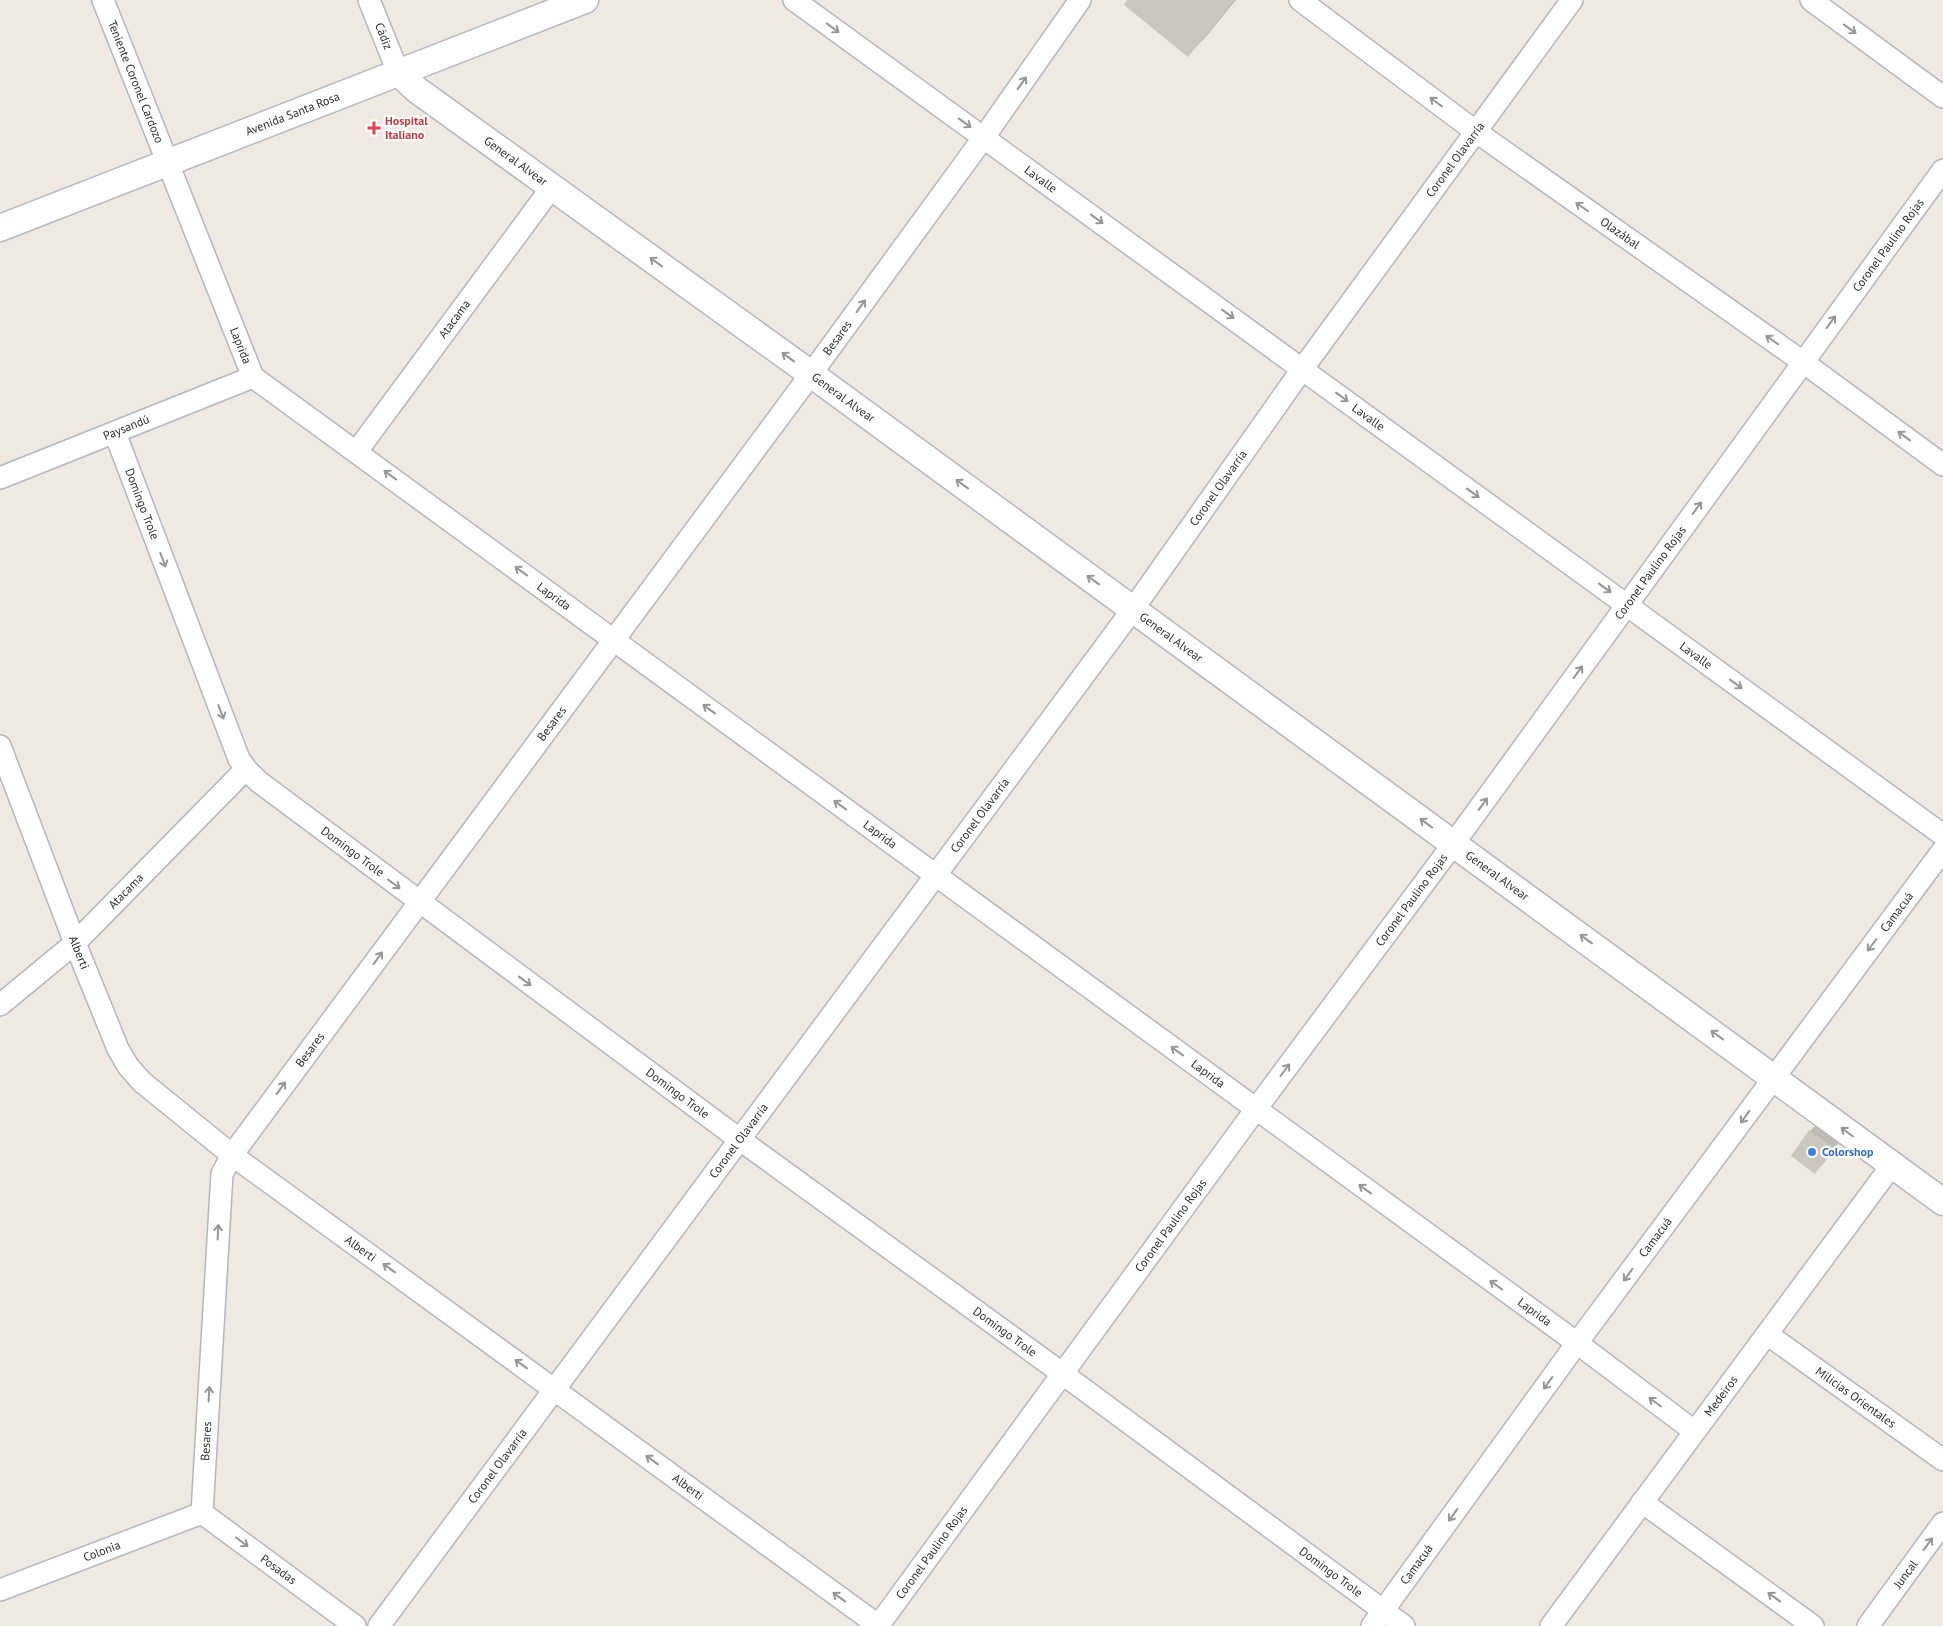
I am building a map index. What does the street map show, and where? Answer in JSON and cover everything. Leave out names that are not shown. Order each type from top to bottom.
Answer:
[{"type":"street","name":"Teniente Coronel Cardozo","points":[[103,0],[168,162]]},
{"type":"street","name":"Cádiz","points":[[370,0],[398,72]]},
{"type":"street","name":"Avenida Santa Rosa","points":[[0,228],[585,0]]},
{"type":"street","name":"Lavalle","points":[[794,0],[1943,835]]},
{"type":"street","name":"Besares","points":[[202,1513],[222,1174],[232,1155],[811,374],[984,137],[1080,0]]},
{"type":"street","name":"Olazábal","points":[[1300,0],[1475,132],[1803,362],[1943,465]]},
{"type":"street","name":"Coronel Olavarría","points":[[379,1626],[1132,609],[1302,368],[1572,0]]},
{"type":"street","points":[[1811,0],[1943,97]]},
{"type":"street","name":"General Alvear","points":[[398,72],[417,90],[811,374],[1943,1202]]},
{"type":"street","name":"Laprida","points":[[168,162],[253,377],[357,451],[1694,1431]]},
{"type":"street","name":"Coronel Paulino Rojas","points":[[878,1626],[1256,1109],[1454,843],[1943,170]]},
{"type":"street","name":"Atacama","points":[[357,451],[552,187]]},
{"type":"street","name":"Paysandú","points":[[0,478],[253,377]]},
{"type":"street","name":"Domingo Trole","points":[[115,433],[238,758],[259,782],[739,1139],[1063,1374],[1378,1618],[1404,1626]]},
{"type":"street","name":"Alberti","points":[[0,746],[75,944],[118,1050],[128,1066],[142,1082],[232,1155],[556,1389],[878,1626]]},
{"type":"street","name":"Atacama","points":[[0,1005],[75,944],[246,769]]},
{"type":"street","name":"Camacuá","points":[[1378,1618],[1577,1344],[1943,850]]},
{"type":"street","name":"Medeiros","points":[[1551,1626],[1892,1165]]},
{"type":"street","name":"Milicias Orientales","points":[[1767,1334],[1943,1460]]},
{"type":"street","points":[[1642,1502],[1813,1626]]},
{"type":"street","name":"Colonia","points":[[0,1590],[202,1513]]},
{"type":"street","name":"Posadas","points":[[202,1513],[355,1626]]},
{"type":"street","name":"Juncal","points":[[1868,1626],[1943,1523]]},
{"type":"building","points":[[1127,0],[1234,0],[1188,57],[1124,5]]},
{"type":"building","name":"Colorshop","points":[[1809,1130],[1834,1148],[1815,1174],[1791,1156]]},
{"type":"place","name":"Hospital Italiano","points":[[374,128]]},
{"type":"place","name":"Colorshop","points":[[1812,1152]]}]
